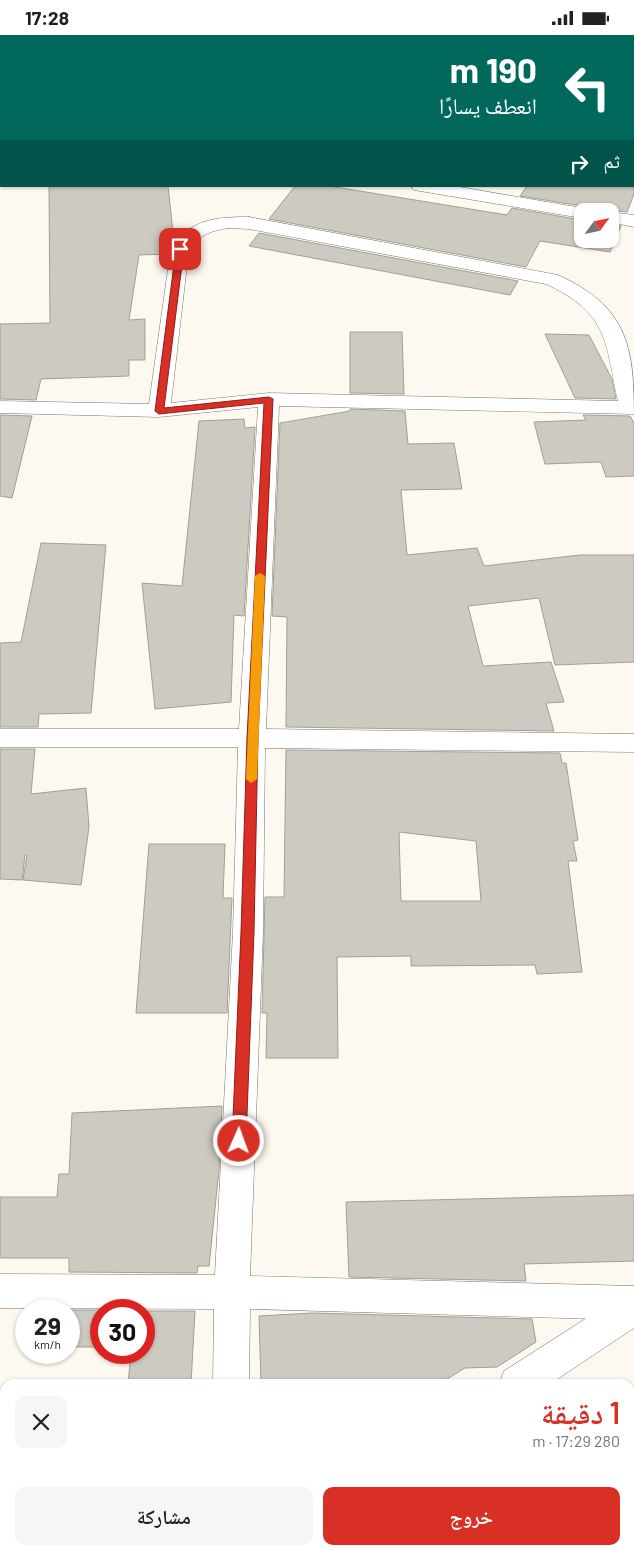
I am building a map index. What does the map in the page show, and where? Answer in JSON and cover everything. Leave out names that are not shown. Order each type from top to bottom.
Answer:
[{"type":"street","points":[[426,187],[574,212]]},
{"type":"street","points":[[619,218],[634,221]]},
{"type":"street","points":[[0,407],[159,411],[269,399],[632,408],[613,332],[595,305],[573,289],[551,279],[259,225],[229,223],[211,225],[187,237],[180,249],[159,411]]},
{"type":"street","points":[[231,1379],[232,1292],[248,932],[252,738],[269,399]]},
{"type":"street","points":[[0,738],[252,738],[634,743]]},
{"type":"street","points":[[0,1291],[232,1292],[634,1303]]},
{"type":"street","points":[[525,1379],[634,1308]]},
{"type":"building","points":[[49,187],[168,187],[174,241],[168,254],[139,255],[129,320],[145,319],[145,360],[129,360],[129,376],[41,379],[36,400],[0,399],[0,324],[50,323]]},
{"type":"building","points":[[294,187],[335,187],[507,215],[512,208],[574,219],[574,246],[540,241],[526,267],[269,219]]},
{"type":"building","points":[[526,187],[634,187],[634,194],[627,212],[619,211],[619,203],[574,203],[574,205],[520,196]]},
{"type":"building","points":[[259,233],[518,281],[510,295],[249,246]]},
{"type":"building","points":[[585,248],[612,248],[610,252]]},
{"type":"building","points":[[350,332],[402,332],[404,394],[350,393]]},
{"type":"building","points":[[545,334],[589,335],[612,379],[616,399],[575,398]]},
{"type":"building","points":[[350,409],[405,411],[408,444],[454,443],[462,489],[401,490],[407,555],[477,548],[484,566],[580,555],[634,555],[634,662],[555,665],[539,598],[468,606],[483,666],[551,662],[564,702],[546,703],[554,731],[286,727],[287,617],[272,616],[280,423],[350,411]]},
{"type":"building","points":[[0,415],[32,416],[12,498],[0,496]]},
{"type":"building","points":[[583,415],[630,416],[634,423],[634,476],[606,477],[601,462],[545,464],[534,422],[586,420]]},
{"type":"building","points":[[244,419],[245,428],[255,427],[244,616],[234,615],[231,702],[155,709],[142,583],[182,586],[199,421]]},
{"type":"building","points":[[41,543],[106,545],[91,713],[39,714],[38,727],[0,727],[0,643],[21,642]]},
{"type":"building","points":[[0,749],[35,749],[31,794],[86,788],[89,827],[81,885],[23,880],[27,855],[25,855],[22,880],[0,879]]},
{"type":"building","points":[[286,750],[560,753],[562,763],[566,763],[578,840],[573,841],[577,861],[568,861],[582,972],[537,974],[535,965],[411,966],[411,956],[337,957],[338,1058],[266,1058],[267,1013],[262,1013],[265,897],[284,897]],"holes":[[[399,832],[476,841],[481,901],[401,901]]]},
{"type":"building","points":[[149,844],[225,844],[223,898],[232,898],[227,1013],[136,1013]]},
{"type":"building","points":[[222,1106],[219,1170],[209,1266],[198,1266],[197,1273],[69,1272],[69,1258],[0,1258],[0,1197],[57,1197],[59,1174],[69,1174],[72,1113]]},
{"type":"building","points":[[634,1195],[634,1261],[524,1264],[526,1281],[349,1277],[346,1202]]},
{"type":"building","points":[[80,1310],[90,1310],[90,1347],[80,1347]]},
{"type":"building","points":[[155,1311],[195,1311],[191,1379],[128,1379],[130,1364],[155,1364]]},
{"type":"building","points":[[312,1313],[532,1319],[536,1342],[497,1367],[465,1368],[447,1379],[261,1379],[259,1316]]},
{"type":"slow traffic","points":[[251,779],[260,576]]},
{"type":"route","points":[[180,249],[159,411],[269,399],[252,738],[248,932],[239,1141]]}]
